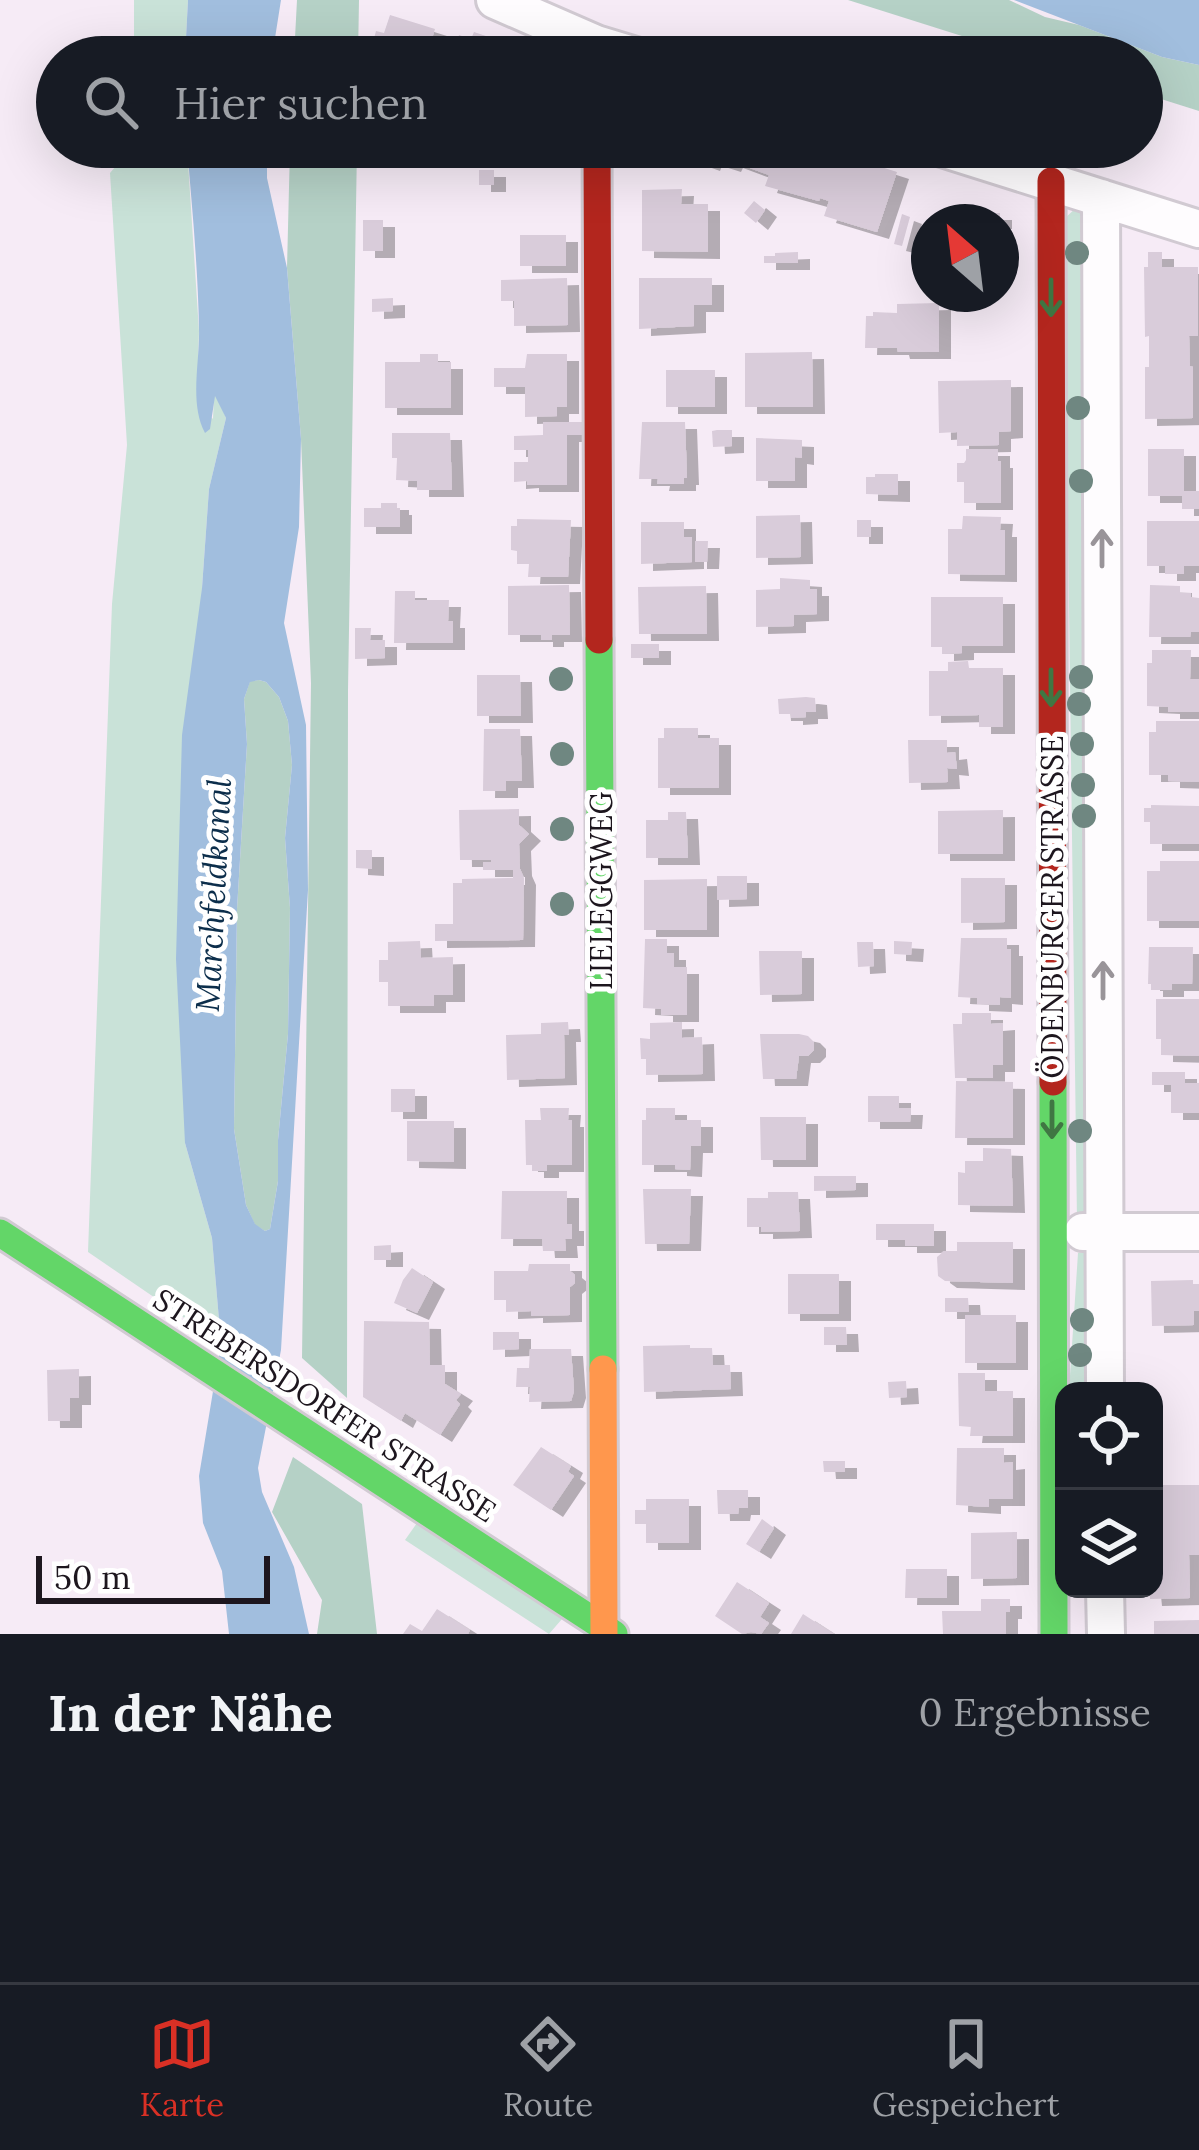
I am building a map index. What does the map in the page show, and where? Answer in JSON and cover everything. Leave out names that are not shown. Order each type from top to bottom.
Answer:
[{"type":"street","points":[[495,0],[566,36]]},
{"type":"street","name":"LIELEGGWEG","points":[[597,168],[608,1632]]},
{"type":"street","points":[[1008,168],[1199,230]]},
{"type":"street","name":"ÖDENBURGER STRASSE","points":[[1051,181],[1054,1634]]},
{"type":"street","name":"ÖDENBURGER STRASSE","points":[[1101,198],[1105,1382]]},
{"type":"street","points":[[1052,1232],[1199,1232]]},
{"type":"street","name":"STREBERSDORFER STRASSE","points":[[0,1233],[608,1632]]},
{"type":"street","points":[[1106,1598],[1106,1634]]},
{"type":"green space","points":[[134,0],[188,0],[186,36],[134,36]]},
{"type":"green space","points":[[297,0],[359,0],[358,36],[295,36]]},
{"type":"green space","points":[[848,0],[1009,0],[1045,17],[1108,36],[962,36]]},
{"type":"green space","points":[[1163,57],[1199,65],[1199,111],[1163,100]]},
{"type":"green space","points":[[114,168],[188,168],[199,331],[197,402],[213,419],[217,395],[226,418],[209,489],[202,588],[185,1143],[212,1238],[221,1343],[88,1252],[112,604],[127,445],[110,173]]},
{"type":"green space","points":[[289,168],[357,168],[348,690],[347,1398],[302,1358],[311,683],[301,439],[287,268]]},
{"type":"green space","points":[[1077,207],[1087,219],[1089,1218],[1077,1222],[1064,219]]},
{"type":"green space","points":[[259,680],[279,697],[288,721],[292,765],[285,838],[290,908],[288,1034],[278,1181],[270,1229],[265,1231],[255,1225],[246,1205],[234,1129],[237,909],[247,744],[244,699],[250,681]]},
{"type":"green space","points":[[1078,1253],[1093,1258],[1095,1382],[1070,1382]]},
{"type":"green space","points":[[293,1457],[362,1504],[377,1634],[317,1634],[322,1600],[272,1512]]},
{"type":"green space","points":[[417,1523],[562,1619],[549,1634],[405,1540]]},
{"type":"water","points":[[188,0],[281,0],[275,36],[186,36]]},
{"type":"water","points":[[1014,0],[1199,0],[1199,65],[1163,57],[1163,36],[1107,36]]},
{"type":"water","name":"Marchfeldkanal","points":[[188,168],[267,168],[287,268],[301,439],[299,527],[284,623],[306,725],[308,890],[281,1350],[258,1468],[262,1492],[294,1567],[309,1634],[229,1634],[222,1571],[203,1523],[199,1476],[221,1343],[212,1238],[185,1143],[176,959],[182,735],[202,588],[209,489],[226,418],[215,396],[210,429],[205,433],[197,409],[198,306]],"holes":[[[259,680],[279,697],[288,721],[292,765],[285,838],[290,908],[288,1034],[278,1181],[270,1229],[265,1231],[255,1224],[246,1205],[234,1129],[237,909],[247,744],[244,699],[250,682]]]},
{"type":"building","points":[[390,15],[435,29],[433,36],[375,36],[376,31],[384,33]]},
{"type":"building","points":[[750,168],[885,168],[897,172],[877,232],[824,216],[829,201],[765,186],[769,175]]},
{"type":"building","points":[[479,170],[494,170],[494,185],[479,185]]},
{"type":"building","points":[[682,189],[681,204],[708,204],[708,252],[642,251],[642,190]]},
{"type":"building","points":[[754,201],[765,210],[756,223],[744,213]]},
{"type":"building","points":[[902,214],[910,217],[902,246],[894,244]]},
{"type":"building","points":[[363,220],[383,220],[383,251],[363,251]]},
{"type":"building","points":[[520,235],[566,235],[566,266],[520,266]]},
{"type":"building","points":[[798,252],[798,263],[764,263],[764,256]]},
{"type":"building","points":[[1148,252],[1162,252],[1162,267],[1198,267],[1198,336],[1189,336],[1193,418],[1145,419],[1149,336],[1145,337],[1144,267],[1148,267]]},
{"type":"building","points":[[567,278],[568,325],[514,326],[514,301],[501,301],[501,280]]},
{"type":"building","points":[[639,278],[712,278],[712,305],[694,305],[694,326],[639,329]]},
{"type":"building","points":[[393,298],[393,311],[372,312],[372,299]]},
{"type":"building","points":[[897,304],[911,304],[911,312],[939,312],[939,352],[865,348],[866,316],[897,313]]},
{"type":"building","points":[[812,352],[813,407],[745,407],[745,353]]},
{"type":"building","points":[[420,354],[438,354],[438,362],[451,362],[451,408],[385,408],[385,362],[420,362]]},
{"type":"building","points":[[527,354],[567,354],[567,407],[557,407],[557,416],[525,417],[525,387],[494,387],[494,368],[525,368]]},
{"type":"building","points":[[666,370],[715,370],[715,407],[666,407]]},
{"type":"building","points":[[1011,380],[1011,431],[999,432],[999,445],[957,446],[957,432],[939,433],[938,381]]},
{"type":"building","points":[[543,422],[589,422],[589,435],[567,435],[567,485],[514,482],[514,462],[528,462],[528,450],[514,450],[514,436],[543,435]]},
{"type":"building","points":[[642,422],[685,422],[684,484],[639,479]]},
{"type":"building","points":[[732,430],[732,446],[713,447],[712,431]]},
{"type":"building","points":[[392,433],[450,433],[452,490],[417,490],[417,481],[396,480]]},
{"type":"building","points":[[756,438],[802,440],[802,458],[795,457],[795,481],[756,481]]},
{"type":"building","points":[[966,449],[998,449],[1001,503],[964,503],[964,482],[957,482],[957,463],[966,460]]},
{"type":"building","points":[[1148,449],[1184,449],[1184,491],[1199,491],[1199,509],[1182,509],[1182,496],[1148,496]]},
{"type":"building","points":[[898,474],[898,495],[866,494],[866,477]]},
{"type":"building","points":[[381,503],[397,503],[400,527],[364,527],[364,508],[381,508]]},
{"type":"building","points":[[800,515],[801,557],[756,558],[756,516]]},
{"type":"building","points":[[963,516],[1001,517],[1005,575],[948,574],[948,529],[962,529]]},
{"type":"building","points":[[517,519],[571,520],[568,577],[528,577],[529,564],[517,564],[517,551],[511,550],[511,526],[517,526]]},
{"type":"building","points":[[857,520],[871,520],[871,537],[857,537]]},
{"type":"building","points":[[1147,521],[1199,521],[1199,566],[1184,566],[1184,574],[1165,574],[1165,566],[1147,566]]},
{"type":"building","points":[[641,522],[684,522],[684,537],[692,537],[692,562],[641,564]]},
{"type":"building","points":[[695,541],[708,541],[707,562],[695,562]]},
{"type":"building","points":[[780,578],[810,580],[810,589],[817,589],[817,614],[794,615],[794,626],[756,627],[756,590],[780,589]]},
{"type":"building","points":[[569,585],[570,635],[541,640],[541,635],[508,635],[508,586]]},
{"type":"building","points":[[1150,585],[1180,586],[1180,593],[1199,598],[1199,632],[1191,632],[1190,637],[1149,637]]},
{"type":"building","points":[[706,586],[707,634],[639,634],[638,587]]},
{"type":"building","points":[[395,591],[415,591],[415,600],[449,600],[453,643],[394,643]]},
{"type":"building","points":[[931,597],[1003,597],[1003,646],[962,646],[962,653],[942,654],[942,647],[931,647]]},
{"type":"building","points":[[355,628],[371,628],[370,640],[385,640],[385,658],[355,659]]},
{"type":"building","points":[[631,644],[659,644],[659,658],[631,658]]},
{"type":"building","points":[[1152,650],[1191,650],[1190,679],[1199,679],[1199,712],[1147,706],[1147,663],[1152,663]]},
{"type":"building","points":[[968,661],[969,668],[1003,668],[1003,727],[979,727],[979,715],[929,716],[929,671],[948,671],[948,662]]},
{"type":"building","points":[[477,675],[520,675],[521,716],[477,716]]},
{"type":"building","points":[[815,698],[816,712],[791,718],[791,714],[779,714],[778,699]]},
{"type":"building","points":[[1156,721],[1199,721],[1199,782],[1149,775],[1149,732],[1156,732]]},
{"type":"building","points":[[664,728],[698,728],[698,738],[719,738],[719,788],[658,788],[658,738],[664,738]]},
{"type":"building","points":[[484,729],[520,729],[522,781],[506,781],[506,791],[483,791]]},
{"type":"building","points":[[908,740],[947,740],[947,753],[955,752],[957,769],[947,768],[948,782],[909,783]]},
{"type":"building","points":[[1199,806],[1199,844],[1150,844],[1150,822],[1144,822],[1144,808]]},
{"type":"building","points":[[519,809],[519,825],[529,834],[519,844],[523,940],[435,941],[435,924],[453,924],[453,883],[513,878],[513,870],[483,870],[483,862],[491,860],[460,860],[459,810]]},
{"type":"building","points":[[1003,810],[1003,854],[938,854],[938,811]]},
{"type":"building","points":[[668,812],[686,812],[688,858],[646,858],[646,820],[668,820]]},
{"type":"building","points":[[356,850],[372,850],[372,869],[356,868]]},
{"type":"building","points":[[1160,861],[1199,861],[1199,921],[1147,921],[1147,871],[1160,871]]},
{"type":"building","points":[[717,876],[747,876],[747,899],[717,900]]},
{"type":"building","points":[[961,878],[1005,878],[1005,922],[961,923]]},
{"type":"building","points":[[707,879],[707,930],[644,930],[644,880]]},
{"type":"building","points":[[961,938],[1007,938],[1011,998],[1000,997],[1000,1005],[958,997]]},
{"type":"building","points":[[645,939],[667,939],[674,967],[687,967],[687,1015],[661,1015],[661,1009],[643,1008]]},
{"type":"building","points":[[420,941],[421,958],[453,957],[453,995],[434,995],[434,1006],[388,1006],[388,982],[379,982],[379,960],[388,960],[388,942]]},
{"type":"building","points":[[894,941],[912,942],[911,955],[894,954]]},
{"type":"building","points":[[857,942],[873,942],[874,966],[858,967]]},
{"type":"building","points":[[1149,947],[1193,947],[1192,984],[1151,990]]},
{"type":"building","points":[[759,951],[802,951],[802,994],[760,995]]},
{"type":"building","points":[[1156,999],[1199,999],[1199,1056],[1161,1055]]},
{"type":"building","points":[[962,1013],[991,1013],[991,1024],[1003,1023],[1003,1065],[993,1065],[993,1078],[955,1078],[953,1024],[962,1024]]},
{"type":"building","points":[[568,1022],[565,1078],[507,1080],[506,1035],[541,1034],[541,1023]]},
{"type":"building","points":[[682,1022],[682,1038],[702,1037],[703,1074],[646,1075],[640,1038],[650,1039],[650,1023]]},
{"type":"building","points":[[760,1034],[799,1034],[814,1042],[808,1056],[799,1056],[796,1079],[763,1079]]},
{"type":"building","points":[[1152,1072],[1185,1072],[1185,1083],[1199,1083],[1199,1113],[1171,1113],[1171,1085],[1152,1085]]},
{"type":"building","points":[[956,1081],[1013,1082],[1013,1138],[955,1138]]},
{"type":"building","points":[[391,1089],[415,1089],[415,1112],[391,1112]]},
{"type":"building","points":[[868,1096],[899,1096],[899,1108],[911,1108],[910,1122],[868,1122]]},
{"type":"building","points":[[540,1108],[569,1108],[572,1165],[547,1165],[547,1171],[532,1171],[532,1165],[526,1165],[525,1120],[541,1120]]},
{"type":"building","points":[[646,1108],[675,1108],[675,1120],[701,1120],[701,1146],[691,1146],[690,1170],[642,1165]]},
{"type":"building","points":[[760,1117],[806,1117],[806,1160],[761,1160]]},
{"type":"building","points":[[407,1121],[454,1121],[454,1162],[407,1161]]},
{"type":"building","points":[[983,1148],[1011,1149],[1013,1206],[958,1205],[958,1172],[965,1173],[965,1161],[983,1161]]},
{"type":"building","points":[[814,1176],[856,1176],[856,1190],[814,1191]]},
{"type":"building","points":[[643,1189],[691,1189],[689,1244],[645,1244]]},
{"type":"building","points":[[502,1191],[567,1191],[572,1239],[565,1239],[566,1251],[543,1251],[542,1239],[501,1239]]},
{"type":"building","points":[[768,1192],[798,1192],[800,1231],[761,1232],[761,1227],[747,1227],[747,1198],[768,1198]]},
{"type":"building","points":[[876,1224],[934,1224],[934,1246],[876,1240]]},
{"type":"building","points":[[957,1242],[1013,1242],[1013,1283],[945,1281],[938,1276],[937,1257],[944,1251],[957,1251]]},
{"type":"building","points":[[391,1245],[391,1260],[374,1260],[374,1246]]},
{"type":"building","points":[[529,1264],[570,1264],[575,1283],[570,1287],[570,1315],[506,1312],[506,1300],[494,1300],[494,1271],[528,1271]]},
{"type":"building","points":[[412,1268],[433,1282],[417,1313],[394,1303]]},
{"type":"building","points":[[788,1274],[839,1274],[839,1314],[788,1314]]},
{"type":"building","points":[[1193,1280],[1199,1284],[1194,1325],[1152,1326],[1151,1281]]},
{"type":"building","points":[[945,1298],[968,1298],[969,1312],[945,1312]]},
{"type":"building","points":[[965,1315],[1016,1315],[1016,1363],[965,1363]]},
{"type":"building","points":[[364,1321],[429,1322],[430,1365],[445,1365],[445,1384],[461,1394],[456,1400],[460,1404],[440,1435],[405,1413],[401,1421],[363,1397]]},
{"type":"building","points":[[824,1327],[846,1327],[847,1345],[824,1345]]},
{"type":"building","points":[[493,1332],[519,1332],[519,1349],[493,1350]]},
{"type":"building","points":[[643,1346],[712,1348],[713,1365],[730,1365],[731,1389],[644,1392]]},
{"type":"building","points":[[530,1349],[571,1349],[571,1401],[529,1402],[530,1387],[516,1387],[517,1368],[529,1368]]},
{"type":"building","points":[[79,1369],[79,1398],[70,1398],[70,1421],[48,1421],[47,1370]]},
{"type":"building","points":[[958,1373],[985,1373],[985,1391],[1013,1391],[1013,1436],[970,1436],[971,1427],[959,1426]]},
{"type":"building","points":[[906,1381],[907,1397],[889,1398],[888,1382]]},
{"type":"building","points":[[541,1447],[571,1466],[568,1472],[574,1476],[551,1510],[513,1485]]},
{"type":"building","points":[[957,1448],[1004,1448],[1004,1463],[1013,1462],[1013,1499],[989,1499],[989,1507],[956,1505]]},
{"type":"building","points":[[823,1461],[845,1461],[845,1472],[824,1472]]},
{"type":"building","points":[[1163,1485],[1199,1485],[1199,1555],[1189,1555],[1190,1598],[1150,1599],[1163,1598]]},
{"type":"building","points":[[717,1490],[748,1490],[748,1508],[739,1508],[738,1514],[718,1514]]},
{"type":"building","points":[[646,1499],[689,1499],[689,1543],[646,1543],[646,1524],[635,1524],[635,1510],[646,1510]]},
{"type":"building","points":[[762,1519],[774,1528],[759,1552],[746,1544]]},
{"type":"building","points":[[1017,1532],[1017,1578],[971,1579],[971,1533]]},
{"type":"building","points":[[906,1569],[947,1569],[947,1598],[905,1598]]},
{"type":"building","points":[[737,1582],[769,1603],[760,1617],[769,1623],[761,1634],[742,1634],[715,1616]]},
{"type":"building","points":[[981,1599],[1010,1599],[1006,1634],[943,1634],[942,1611],[981,1611]]},
{"type":"building","points":[[437,1609],[470,1630],[468,1634],[403,1634],[410,1624],[422,1631]]},
{"type":"building","points":[[803,1614],[834,1634],[791,1634]]},
{"type":"building","points":[[1199,1620],[1199,1634],[1154,1634],[1154,1621]]},
{"type":"traffic: fast","points":[[599,640],[603,1369]]},
{"type":"traffic: fast","points":[[1053,1082],[1054,1634]]},
{"type":"traffic: fast","points":[[0,1233],[614,1634]]},
{"type":"traffic: slow","points":[[603,1369],[604,1634]]},
{"type":"traffic: jam","points":[[597,168],[599,640]]},
{"type":"traffic: jam","points":[[1051,181],[1053,1082]]}]
